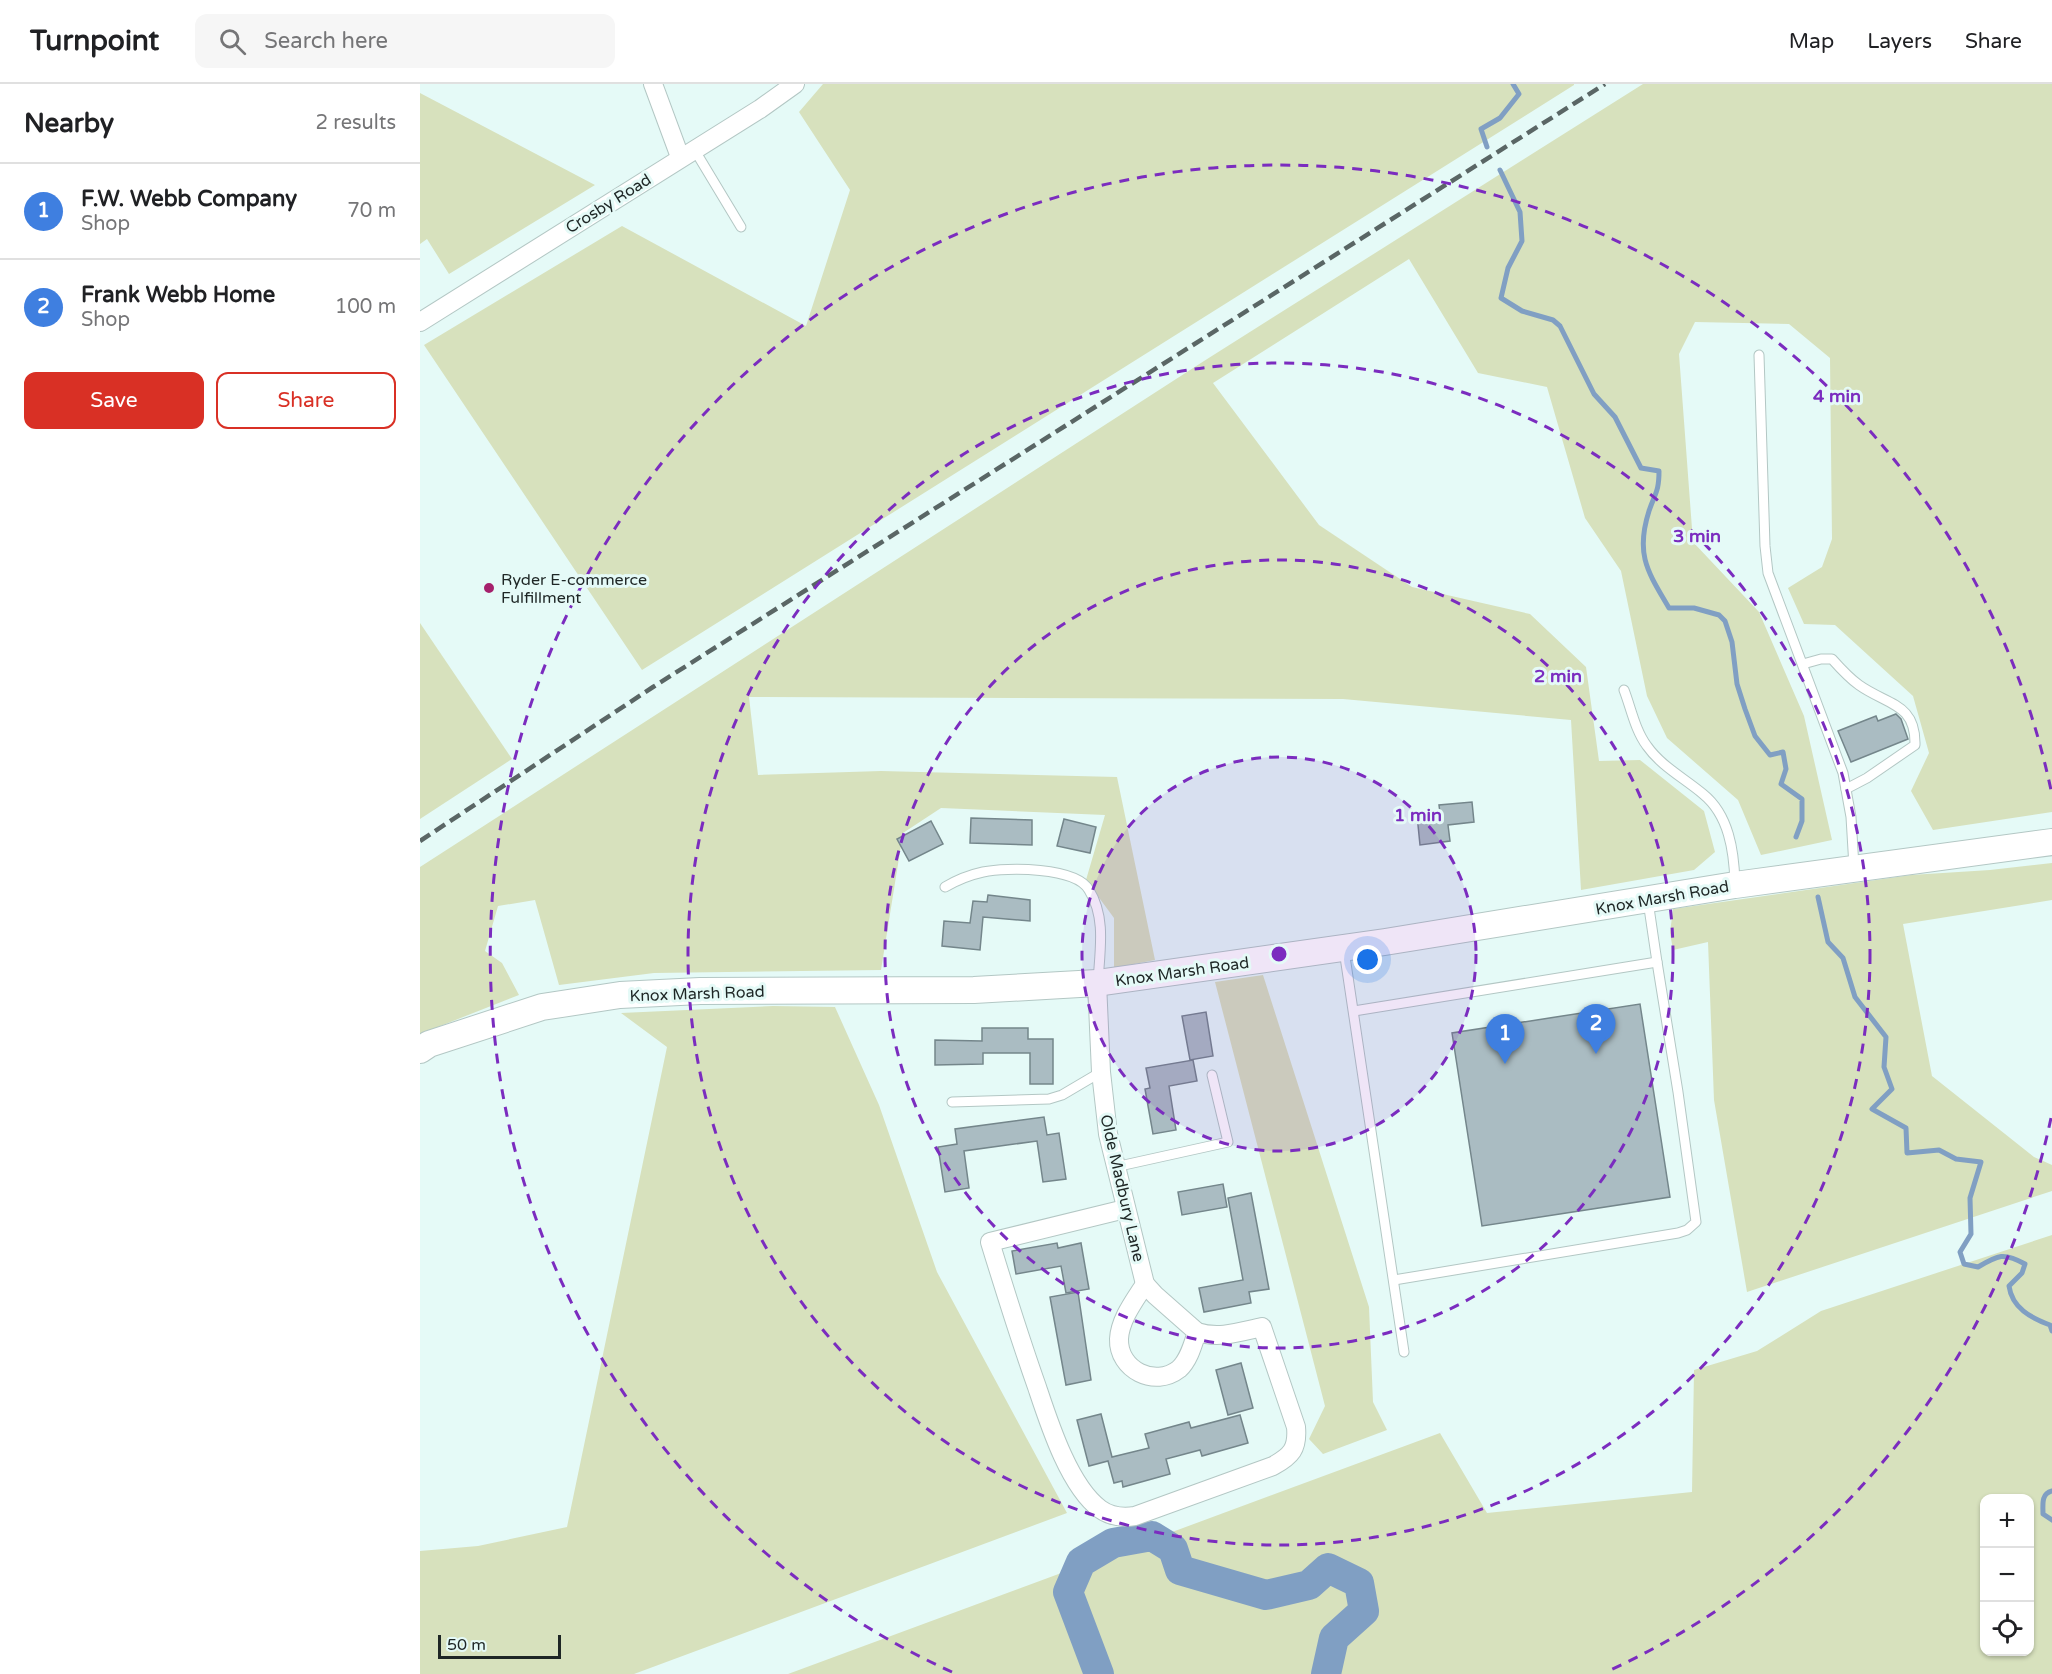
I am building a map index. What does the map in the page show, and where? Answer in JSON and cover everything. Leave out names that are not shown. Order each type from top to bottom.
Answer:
[{"type":"main road","name":"Knox Marsh Road","points":[[420,1050],[429,1044],[542,1007],[620,995],[700,991],[974,990],[1097,983],[1344,948],[1735,885],[2052,842]]},
{"type":"street","points":[[653,84],[687,153]]},
{"type":"street","name":"Crosby Road","points":[[420,322],[760,109],[795,84]]},
{"type":"street","name":"Olde Madbury Lane","points":[[1097,983],[1101,1072],[1108,1134],[1145,1284],[1197,1332],[1188,1358],[1180,1368],[1169,1375],[1156,1378],[1144,1376],[1133,1369],[1125,1360],[1120,1349],[1119,1337],[1132,1304],[1145,1284]]},
{"type":"street","points":[[1125,1209],[990,1242],[1022,1346],[1050,1426],[1071,1472],[1099,1508],[1112,1515],[1135,1516],[1251,1474],[1286,1459],[1294,1449],[1297,1438],[1296,1426],[1262,1327],[1225,1335],[1210,1336],[1197,1332]]},
{"type":"lane","points":[[687,153],[741,227]]},
{"type":"lane","points":[[1758,356],[1768,573],[1843,773],[1851,817],[1854,869]]},
{"type":"lane","points":[[1803,664],[1821,659],[1832,659],[1857,684],[1901,708],[1911,720],[1915,745],[1867,778],[1846,789]]},
{"type":"lane","points":[[1624,690],[1637,727],[1646,744],[1659,760],[1706,795],[1718,810],[1727,828],[1735,885]]},
{"type":"lane","points":[[945,887],[974,874],[1013,869],[1046,872],[1081,880],[1089,888],[1098,907],[1101,925],[1097,983]]},
{"type":"lane","points":[[1394,1280],[1678,1233],[1687,1230],[1696,1222],[1648,900]]},
{"type":"lane","points":[[1344,948],[1404,1352]]},
{"type":"lane","points":[[1354,1011],[1657,962]]},
{"type":"lane","points":[[952,1102],[1049,1099],[1062,1095],[1101,1072]]},
{"type":"lane","points":[[1115,1167],[1228,1142],[1212,1075]]},
{"type":"green space","points":[[823,84],[1574,85],[642,670],[424,345],[622,226],[806,326],[850,190],[799,112]]},
{"type":"green space","points":[[1643,84],[2052,84],[2052,812],[1933,830],[1911,791],[1929,753],[1913,696],[1835,625],[1804,624],[1788,588],[1822,567],[1832,539],[1830,358],[1789,324],[1695,322],[1679,354],[1693,542],[1759,612],[1804,716],[1832,840],[1761,855],[1738,800],[1667,738],[1647,696],[1621,571],[1585,518],[1547,387],[1478,373],[1409,259],[1213,383],[1319,525],[1412,587],[1530,614],[1586,667],[1599,761],[1640,760],[1704,811],[1715,852],[1694,870],[1581,890],[1571,720],[1343,699],[749,697],[758,775],[881,771],[1117,777],[1155,960],[1114,968],[1114,918],[1086,880],[1105,815],[941,808],[903,833],[881,970],[654,973],[559,985],[535,900],[498,906],[485,951],[502,963],[519,995],[420,1034],[420,867],[1204,361]]},
{"type":"green space","points":[[420,93],[595,185],[449,274],[427,239],[420,244]]},
{"type":"green space","points":[[420,623],[512,759],[420,819]]},
{"type":"green space","points":[[2052,863],[2052,900],[1903,924],[1932,1076],[2034,1157],[2052,1165],[2052,1191],[1747,1292],[1714,1100],[1708,942],[1673,950],[1670,933],[1673,909],[1911,875]]},
{"type":"green space","points":[[1263,975],[1369,1307],[1373,1402],[1387,1430],[1323,1454],[1309,1439],[1325,1406],[1215,982]]},
{"type":"green space","points":[[773,1006],[835,1007],[879,1105],[937,1272],[1067,1513],[634,1674],[420,1674],[420,1551],[478,1546],[567,1527],[667,1047],[621,1013]]},
{"type":"green space","points":[[2052,1235],[2052,1674],[788,1674],[1440,1433],[1487,1513],[1692,1492],[1694,1370],[1757,1351],[1821,1311]]},
{"type":"building","points":[[1896,714],[1901,719],[1908,739],[1851,762],[1838,731],[1876,716],[1878,721]]},
{"type":"building","points":[[1472,802],[1474,822],[1448,825],[1450,841],[1420,845],[1417,815],[1440,813],[1439,805]]},
{"type":"building","points":[[971,818],[1032,820],[1032,845],[970,843]]},
{"type":"building","points":[[1064,819],[1096,827],[1090,853],[1057,846]]},
{"type":"building","points":[[931,821],[943,844],[909,861],[897,839]]},
{"type":"building","points":[[988,895],[1030,900],[1030,921],[983,917],[980,950],[942,946],[944,921],[970,923],[973,901],[987,902]]},
{"type":"building","points":[[1640,1004],[1670,1197],[1482,1226],[1452,1033]]},
{"type":"building","points":[[1206,1012],[1213,1056],[1190,1060],[1182,1016]]},
{"type":"building","points":[[982,1028],[1028,1028],[1028,1039],[1053,1039],[1053,1084],[1030,1084],[1030,1053],[983,1053],[983,1064],[935,1065],[935,1040],[982,1041]]},
{"type":"building","points":[[1193,1060],[1197,1081],[1169,1086],[1176,1130],[1153,1134],[1145,1089],[1150,1088],[1146,1068]]},
{"type":"building","points":[[1044,1117],[1047,1135],[1059,1133],[1066,1179],[1043,1182],[1037,1141],[964,1151],[969,1188],[945,1192],[938,1147],[957,1144],[955,1129]]},
{"type":"building","points":[[1223,1184],[1227,1207],[1182,1215],[1178,1192]]},
{"type":"building","points":[[1251,1193],[1269,1289],[1249,1292],[1251,1303],[1204,1312],[1199,1288],[1243,1280],[1228,1198]]},
{"type":"building","points":[[1057,1243],[1058,1248],[1081,1243],[1089,1289],[1066,1293],[1061,1266],[1016,1274],[1012,1251]]},
{"type":"building","points":[[1078,1292],[1091,1380],[1066,1385],[1050,1297]]},
{"type":"building","points":[[1241,1363],[1253,1408],[1228,1415],[1216,1370]]},
{"type":"building","points":[[1101,1414],[1112,1457],[1149,1448],[1145,1434],[1189,1422],[1191,1428],[1240,1415],[1248,1443],[1202,1456],[1200,1450],[1166,1459],[1170,1474],[1123,1487],[1122,1481],[1114,1483],[1108,1461],[1089,1466],[1077,1420]]},
{"type":"waterway","points":[[1487,147],[1481,129],[1500,118],[1519,94],[1513,84]]},
{"type":"waterway","points":[[1500,170],[1520,212],[1522,241],[1508,268],[1501,298],[1522,311],[1553,320],[1560,326],[1594,394],[1615,417],[1641,468],[1659,471],[1657,488],[1643,540],[1646,563],[1669,608],[1694,608],[1719,615],[1725,621],[1732,642],[1737,684],[1755,736],[1770,755],[1783,752],[1786,769],[1781,784],[1802,799],[1802,821],[1796,837]]},
{"type":"waterway","points":[[1818,897],[1828,942],[1843,958],[1855,997],[1886,1037],[1884,1067],[1892,1089],[1872,1109],[1906,1128],[1907,1153],[1939,1150],[1956,1159],[1981,1162],[1970,1198],[1971,1234],[1960,1252],[1964,1264],[1978,1267],[2001,1256],[2025,1264],[2022,1273],[2009,1286],[2011,1294],[2018,1306],[2036,1319],[2050,1325],[2052,1331]]},
{"type":"waterway","points":[[2052,1491],[2048,1492],[2043,1500],[2043,1514],[2052,1520]]},
{"type":"waterway","points":[[1099,1674],[1068,1592],[1081,1562],[1113,1543],[1152,1536],[1173,1549],[1180,1570],[1266,1595],[1309,1585],[1328,1568],[1359,1583],[1364,1611],[1334,1638],[1326,1674]]},
{"type":"railway","points":[[420,841],[653,687],[1605,84]]},
{"type":"place","name":"Ryder E-commerce Fulfillment","points":[[489,588]]},
{"type":"place","name":"Frank Webb Home","points":[[1596,1054]]},
{"type":"place","name":"F.W. Webb Company","points":[[1505,1064]]}]
